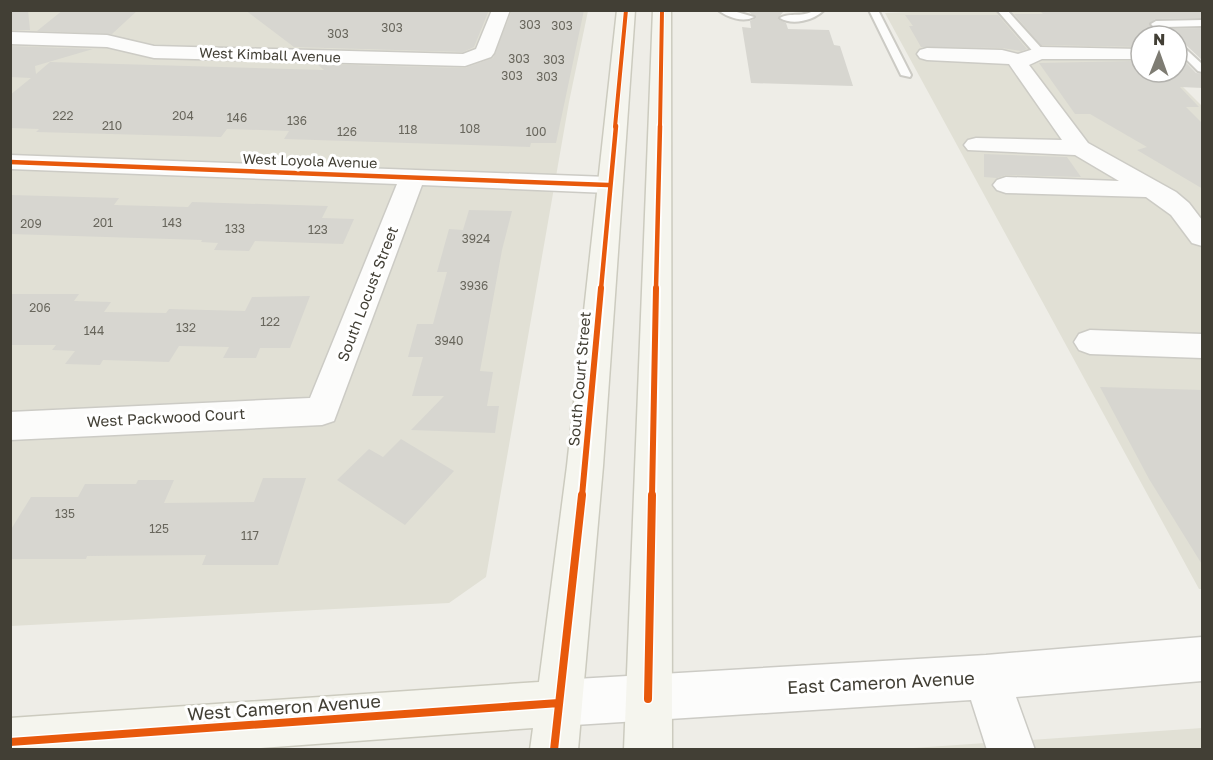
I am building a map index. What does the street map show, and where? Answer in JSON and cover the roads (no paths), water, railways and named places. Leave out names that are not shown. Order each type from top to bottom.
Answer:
[{"type":"street","name":"West Kimball Avenue","points":[[10,38],[107,40],[154,52],[465,60],[484,52],[501,10]]},
{"type":"street","name":"South Court Street","points":[[554,750],[584,478],[608,185],[626,10]]},
{"type":"street","points":[[648,750],[662,10]]},
{"type":"street","points":[[927,54],[1029,56],[1129,53]]},
{"type":"street","points":[[1029,56],[1019,65],[1080,148],[1175,204],[1203,237]]},
{"type":"street","points":[[976,145],[1080,148]]},
{"type":"street","name":"West Loyola Avenue","points":[[10,162],[608,185]]},
{"type":"street","name":"South Locust Street","points":[[322,411],[413,177]]},
{"type":"street","points":[[1006,185],[1152,189]]},
{"type":"street","points":[[1090,342],[1203,346]]},
{"type":"street","name":"West Packwood Court","points":[[10,426],[322,411]]},
{"type":"street","name":"East Cameron Avenue","points":[[559,703],[986,677],[1203,660]]},
{"type":"street","points":[[986,677],[1011,750]]},
{"type":"street","name":"West Cameron Avenue","points":[[10,742],[559,703]]},
{"type":"lane","points":[[722,10],[731,15],[749,17]]},
{"type":"lane","points":[[785,18],[811,17],[820,10]]},
{"type":"lane","points":[[873,10],[906,75]]},
{"type":"lane","points":[[1001,10],[1029,56]]},
{"type":"lane","points":[[1156,24],[1203,22]]},
{"type":"lane","points":[[1189,56],[1203,69]]}]
